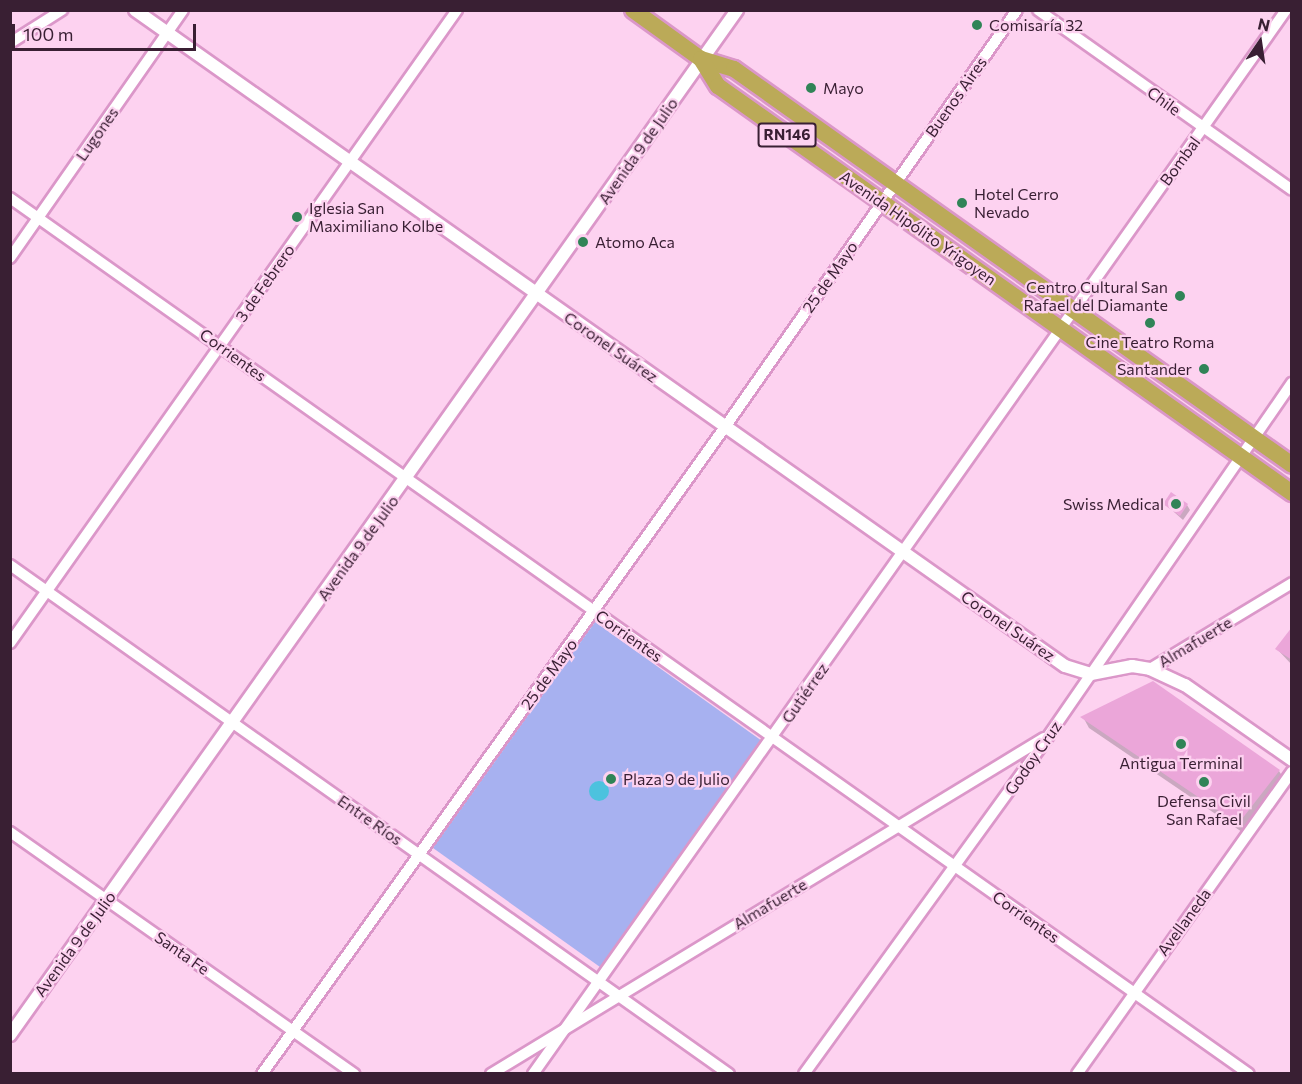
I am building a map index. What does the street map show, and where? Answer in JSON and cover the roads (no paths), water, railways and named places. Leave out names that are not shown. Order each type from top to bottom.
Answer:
[{"type":"highway","name":"Avenida Hipólito Yrigoyen","points":[[633,10],[701,59],[734,69],[1292,465]]},
{"type":"highway","name":"Avenida Hipólito Yrigoyen","points":[[701,59],[718,86],[1292,493]]},
{"type":"street","points":[[10,43],[62,10]]},
{"type":"street","name":"Coronel Suárez","points":[[135,10],[1065,666],[1091,674]]},
{"type":"street","name":"Lugones","points":[[10,258],[183,10]]},
{"type":"street","name":"3 de Febrero","points":[[10,643],[457,10]]},
{"type":"street","name":"Avenida 9 de Julio","points":[[10,1035],[538,296],[736,10]]},
{"type":"street","name":"Buenos Aires","points":[[896,183],[1017,10]]},
{"type":"street","name":"Chile","points":[[1038,10],[1292,190]]},
{"type":"street","name":"Bombal","points":[[1073,310],[1286,10]]},
{"type":"street","name":"25 de Mayo","points":[[262,1074],[725,427],[896,183]]},
{"type":"street","name":"Corrientes","points":[[10,198],[1249,1074]]},
{"type":"street","name":"Gutiérrez","points":[[533,1074],[562,1030],[600,982],[773,738],[1073,310]]},
{"type":"street","name":"Godoy Cruz","points":[[804,1074],[1049,735],[1292,384]]},
{"type":"street","name":"Entre Ríos","points":[[10,566],[729,1074]]},
{"type":"street","name":"Almafuerte","points":[[1091,674],[1132,666],[1150,669],[1292,583]]},
{"type":"street","points":[[1150,669],[1185,685],[1292,760]]},
{"type":"street","name":"Almafuerte","points":[[491,1074],[1049,735]]},
{"type":"street","name":"Avellaneda","points":[[1077,1074],[1292,772]]},
{"type":"street","name":"Santa Fe","points":[[10,831],[354,1074]]},
{"type":"place","name":"Comisaría 32","points":[[977,25]]},
{"type":"place","name":"Mayo","points":[[811,88]]},
{"type":"place","name":"Hotel Cerro Nevado","points":[[962,203]]},
{"type":"place","name":"Iglesia San Maximiliano Kolbe","points":[[297,217]]},
{"type":"place","name":"Atomo Aca","points":[[583,242]]},
{"type":"place","name":"Centro Cultural San Rafael del Diamante","points":[[1180,296]]},
{"type":"place","name":"Cine Teatro Roma","points":[[1150,323]]},
{"type":"place","name":"Santander","points":[[1204,369]]},
{"type":"place","name":"Swiss Medical","points":[[1176,504]]},
{"type":"place","name":"Antigua Terminal","points":[[1181,744]]},
{"type":"place","name":"Plaza 9 de Julio","points":[[611,779]]},
{"type":"place","name":"Defensa Civil San Rafael","points":[[1204,782]]}]
